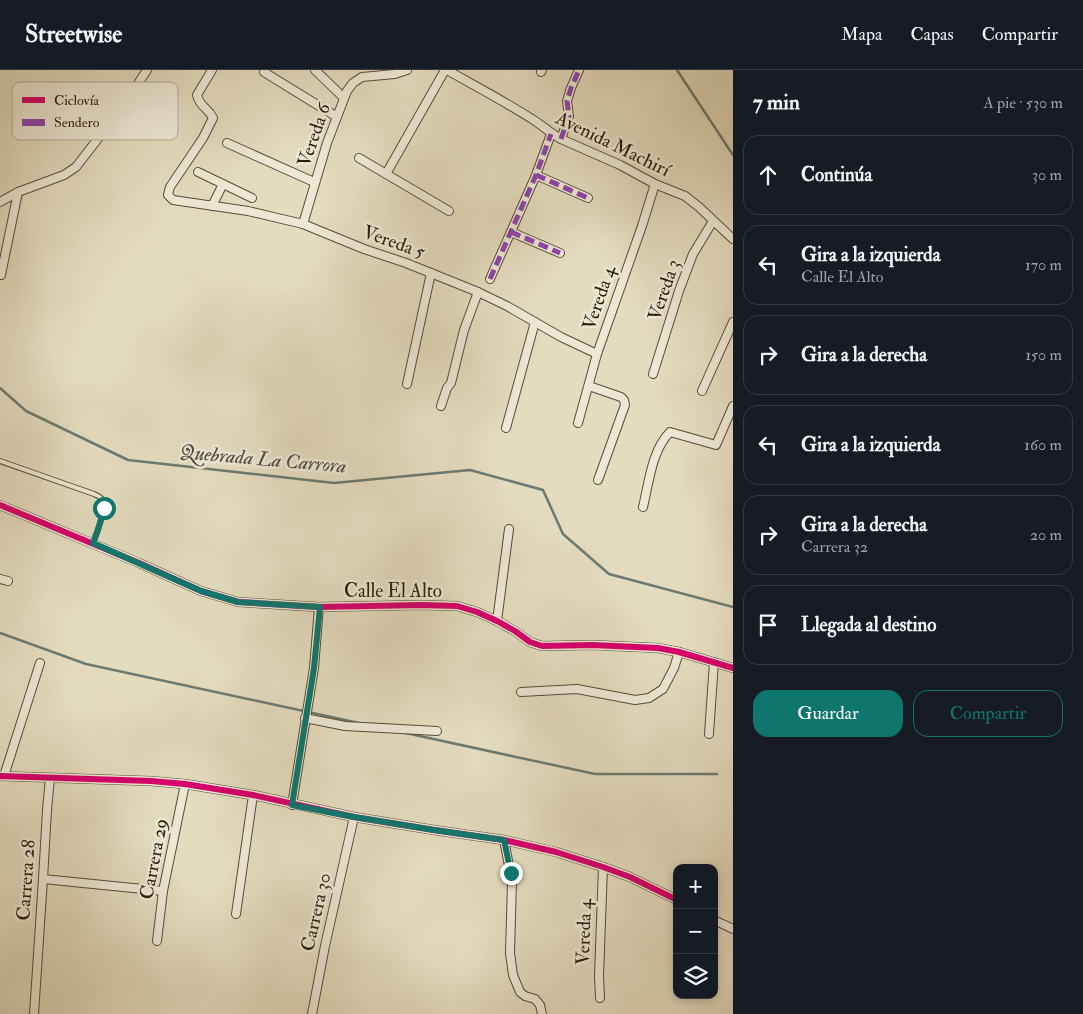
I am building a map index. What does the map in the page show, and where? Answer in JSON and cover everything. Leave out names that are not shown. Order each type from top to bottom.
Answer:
[{"type":"street","points":[[139,82],[147,70]]},
{"type":"street","name":"Vereda 5","points":[[212,70],[197,95],[199,102],[210,112],[213,118],[203,138],[170,187],[168,195],[173,200],[248,211],[303,224],[478,292],[508,306],[561,337],[597,354]]},
{"type":"street","points":[[315,70],[344,98]]},
{"type":"street","name":"Vereda 6","points":[[303,224],[314,182],[347,91],[353,83],[362,77],[395,74],[407,70]]},
{"type":"street","points":[[386,174],[446,70]]},
{"type":"street","name":"Avenida Machirí","points":[[446,70],[458,73],[534,120],[560,139],[620,165],[655,184],[685,196],[733,239]]},
{"type":"street","points":[[560,139],[569,116],[566,102],[579,70]]},
{"type":"street","points":[[264,72],[337,117]]},
{"type":"street","points":[[490,279],[536,175],[551,134]]},
{"type":"street","points":[[0,202],[18,192],[64,175],[76,167],[97,140]]},
{"type":"street","points":[[227,143],[314,182]]},
{"type":"street","points":[[359,158],[449,211]]},
{"type":"street","points":[[198,172],[252,198]]},
{"type":"street","points":[[536,175],[588,198]]},
{"type":"street","points":[[212,206],[223,184]]},
{"type":"street","name":"Vereda 4","points":[[578,423],[597,354],[655,184]]},
{"type":"street","points":[[1,275],[18,192]]},
{"type":"street","name":"Vereda 3","points":[[653,374],[693,254],[714,221]]},
{"type":"street","points":[[511,232],[560,253]]},
{"type":"street","points":[[407,384],[431,274]]},
{"type":"street","points":[[441,406],[447,388],[451,383],[464,330],[478,292]]},
{"type":"street","points":[[506,428],[535,322]]},
{"type":"street","points":[[702,391],[733,322]]},
{"type":"street","points":[[589,386],[621,398],[624,400],[625,406],[598,480]]},
{"type":"street","points":[[643,507],[656,453],[664,438],[670,432],[716,445],[733,406]]},
{"type":"street","name":"Calle El Alto","points":[[0,505],[219,598],[238,602],[320,607],[457,606],[497,621],[515,630],[530,642],[542,646],[592,645],[658,648],[679,652],[733,668]]},
{"type":"street","points":[[497,621],[509,529]]},
{"type":"street","points":[[292,805],[314,668],[320,607]]},
{"type":"street","points":[[521,692],[577,689],[635,700],[649,698],[664,689],[679,652]]},
{"type":"street","points":[[40,662],[2,776],[151,781],[185,784],[253,795],[354,817],[504,840],[556,852],[603,867],[630,877],[673,898]]},
{"type":"street","points":[[709,734],[714,662]]},
{"type":"street","points":[[305,718],[344,726],[437,730]]},
{"type":"street","name":"Carrera 28","points":[[34,1014],[46,810],[50,778]]},
{"type":"street","name":"Carrera 29","points":[[156,941],[185,784]]},
{"type":"street","points":[[236,914],[253,795]]},
{"type":"street","name":"Carrera 30","points":[[312,1014],[354,817]]},
{"type":"street","points":[[504,840],[512,881],[510,953],[513,975],[520,992],[525,996],[535,999],[540,1006],[542,1014]]},
{"type":"street","name":"Vereda 4","points":[[600,998],[599,976],[603,867]]},
{"type":"street","points":[[43,879],[164,891]]},
{"type":"street","points":[[718,922],[733,929]]},
{"type":"lane","points":[[0,461],[101,498],[104,508],[93,543]]},
{"type":"waterway","points":[[677,70],[733,155]]},
{"type":"waterway","name":"Quebrada La Carrora","points":[[0,388],[26,411],[128,460],[334,483],[470,470],[543,490],[563,534],[609,574],[733,607]]},
{"type":"waterway","points":[[0,633],[86,664],[359,723]]},
{"type":"waterway","points":[[401,732],[595,774],[717,774]]},
{"type":"marked path","points":[[561,139],[569,116],[567,101],[579,70]]},
{"type":"marked path","points":[[490,279],[536,175],[551,134]]},
{"type":"marked path","points":[[536,175],[588,198]]},
{"type":"marked path","points":[[511,232],[560,253]]},
{"type":"cycle path","points":[[0,505],[201,591],[238,602],[319,607],[457,606],[497,621],[530,642],[542,646],[592,645],[658,648],[679,652],[733,668]]},
{"type":"cycle path","points":[[0,776],[151,781],[185,784],[253,795],[354,817],[504,840],[556,852],[603,867],[630,877],[673,898]]},
{"type":"route","points":[[104,508],[93,543],[219,598],[238,602],[320,607],[314,668],[292,805],[354,817],[504,840],[511,873]]}]
